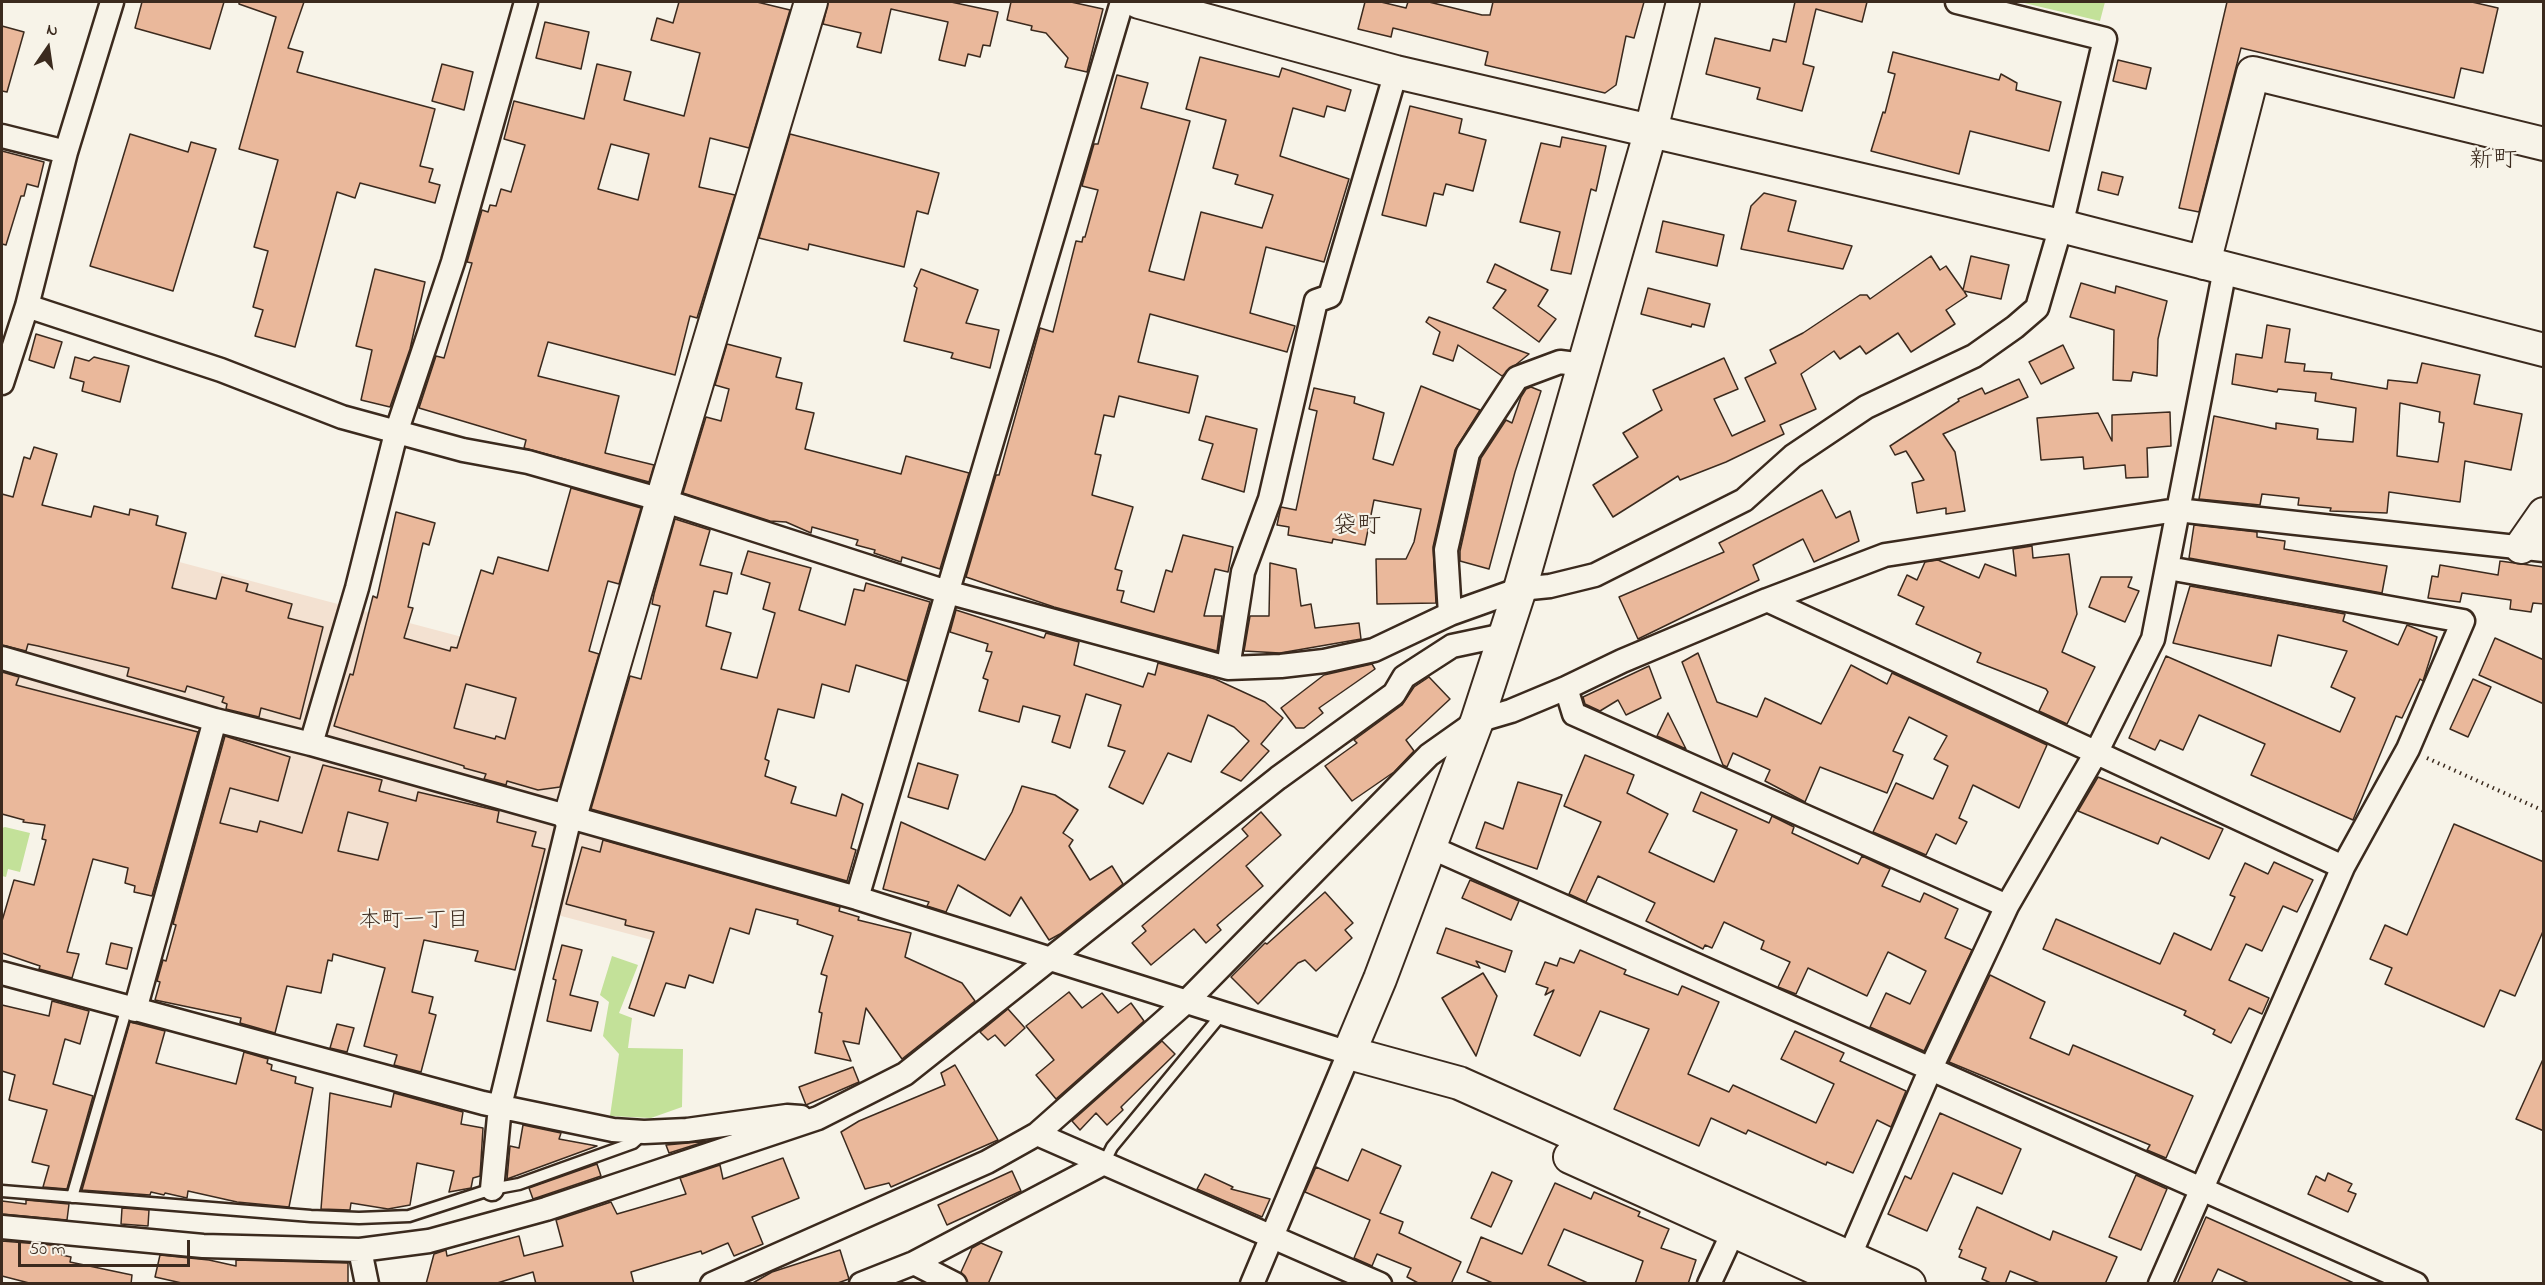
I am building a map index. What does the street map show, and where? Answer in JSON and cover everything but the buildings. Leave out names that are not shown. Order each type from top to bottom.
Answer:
[{"type":"street","points":[[2,382],[27,306],[66,152],[112,2]]},
{"type":"street","points":[[311,744],[357,588],[396,433],[453,262],[526,2]]},
{"type":"street","points":[[492,1190],[500,1106],[570,817],[811,2]]},
{"type":"street","points":[[857,898],[1122,2]]},
{"type":"street","points":[[1139,2],[1396,72],[2061,226],[2544,350]]},
{"type":"street","points":[[1252,1284],[1350,1053],[1477,721],[1520,589],[1651,130],[1683,2]]},
{"type":"street","points":[[27,306],[221,370],[342,417],[463,450],[528,462],[662,500],[947,592],[1228,668],[1281,666],[1374,650],[1450,614],[1520,589],[1551,586],[1595,575],[1744,500],[1793,456],[1866,407],[1974,356],[2037,308],[2061,226],[2105,39],[1957,2]]},
{"type":"street","points":[[1228,668],[1243,572],[1270,500],[1316,301],[1330,296],[1396,72]]},
{"type":"street","points":[[1847,1273],[1930,1068],[2007,906],[2097,751],[2153,639],[2168,568],[2215,266],[2253,73],[2544,144]]},
{"type":"street","points":[[2,136],[66,152]]},
{"type":"street","points":[[1450,614],[1446,550],[1468,453],[1517,378],[1560,362],[1584,364]]},
{"type":"street","points":[[712,1284],[967,1171],[1037,1134],[1187,1001],[1429,754],[1477,721],[1510,711],[1767,600],[1885,555],[2177,510],[2532,549],[2544,514]]},
{"type":"street","points":[[2160,1284],[2343,867],[2408,750],[2463,621],[2168,568]]},
{"type":"street","points":[[1767,600],[2343,867]]},
{"type":"street","points":[[2,1227],[203,1246],[360,1250],[429,1241],[546,1209],[818,1118],[905,1074],[1278,778],[1338,732],[1394,694],[1404,677],[1452,645],[1504,635]]},
{"type":"street","points":[[2,658],[215,720],[311,744],[857,898],[1054,958],[1222,1014],[1459,1083],[1847,1273],[1909,1284]]},
{"type":"street","points":[[1566,688],[1574,714],[2007,906]]},
{"type":"street","points":[[131,1009],[215,720]]},
{"type":"street","points":[[1430,847],[2416,1284]]},
{"type":"street","points":[[2,973],[500,1106],[613,1130],[644,1132],[687,1130],[787,1116],[818,1118]]},
{"type":"street","points":[[1037,1134],[1273,1235],[1380,1284]]},
{"type":"street","points":[[861,1284],[914,1263],[1104,1162]]},
{"type":"street","points":[[1709,1284],[1738,1220]]},
{"type":"street","points":[[360,1250],[367,1284]]},
{"type":"street","points":[[914,1263],[955,1284]]},
{"type":"lane","points":[[72,1197],[131,1009]]},
{"type":"lane","points":[[1104,1162],[1112,1147],[1222,1014]]},
{"type":"lane","points":[[2,1191],[358,1218],[409,1216],[519,1184],[623,1147],[642,1137],[644,1132]]},
{"type":"path","points":[[2408,750],[2544,811]]},
{"type":"shaded area","points":[[2,515],[730,708],[667,944],[2,768]]},
{"type":"green space","points":[[2020,2],[2105,2],[2100,21]]},
{"type":"green space","points":[[2,828],[30,833],[20,872],[8,869],[6,877],[2,876]]},
{"type":"green space","points":[[612,956],[638,965],[619,1013],[632,1018],[628,1048],[683,1049],[682,1107],[651,1118],[610,1116],[619,1054],[603,1036],[609,1002],[600,995]]},
{"type":"district","name":"新町","points":[[2493,162]]},
{"type":"district","name":"袋町","points":[[1357,528]]},
{"type":"district","name":"本町一丁目","points":[[414,922]]}]
